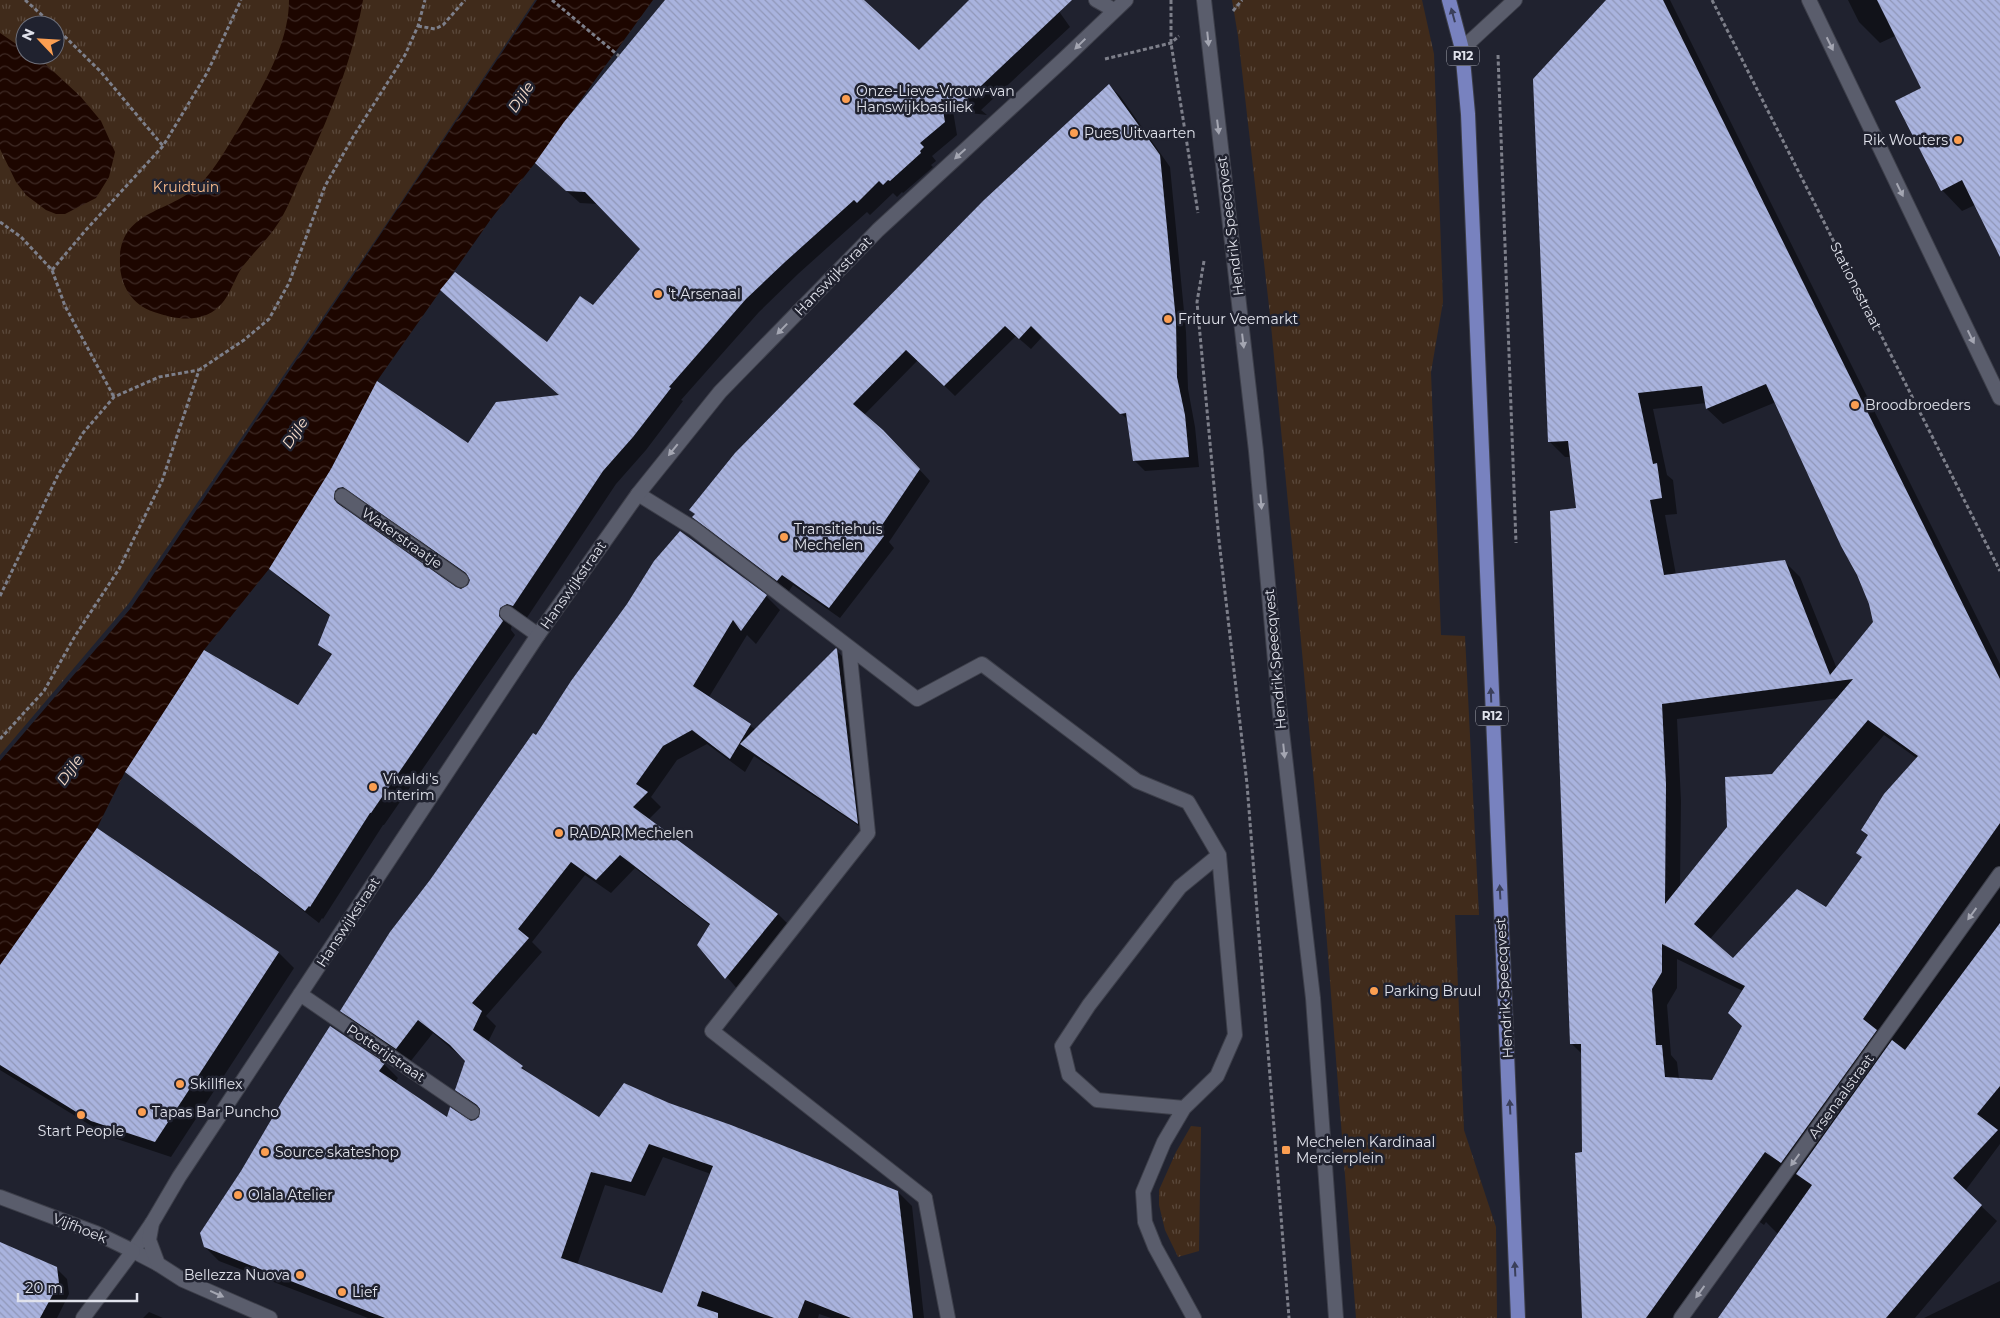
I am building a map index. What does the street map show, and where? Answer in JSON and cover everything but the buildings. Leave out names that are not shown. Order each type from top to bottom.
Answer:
[{"type":"main road","name":"Hendrik Speecqvest","points":[[1449,0],[1462,49],[1468,114],[1491,706],[1518,1318]]},
{"type":"street","points":[[1096,0],[1114,10]]},
{"type":"street","name":"Hanswijkstraat","points":[[158,1264],[149,1240],[152,1223],[178,1177],[538,635],[638,494],[720,392],[878,230],[1126,0]]},
{"type":"street","name":"Hendrik Speecqvest","points":[[1204,0],[1255,442],[1280,715],[1313,998],[1336,1318]]},
{"type":"street","points":[[1462,49],[1515,0]]},
{"type":"street","points":[[1809,0],[2000,398]]},
{"type":"street","points":[[638,494],[692,528],[917,700],[982,664],[1137,781],[1188,802],[1219,855],[1235,1035],[1217,1076],[1184,1108],[1164,1142],[1143,1192],[1145,1222],[1155,1247],[1194,1318]]},
{"type":"street","name":"Waterstraatje","points":[[342,496],[461,580]]},
{"type":"street","points":[[507,613],[538,635]]},
{"type":"street","points":[[849,647],[868,833],[712,1031],[924,1198],[948,1318]]},
{"type":"street","points":[[1184,1108],[1097,1100],[1069,1074],[1062,1046],[1089,1006],[1180,887],[1219,855]]},
{"type":"street","name":"Arsenaalstraat","points":[[1681,1318],[2000,874]]},
{"type":"street","name":"Potterijstraat","points":[[300,994],[472,1112]]},
{"type":"street","name":"Vijfhoek","points":[[0,1197],[96,1233],[134,1251],[184,1280],[270,1318]]},
{"type":"street","points":[[84,1318],[134,1251],[152,1223]]},
{"type":"path","points":[[25,0],[42,15]]},
{"type":"path","points":[[52,270],[163,146],[206,73],[241,0]]},
{"type":"path","points":[[0,596],[58,476],[83,433],[114,397],[159,377],[199,370],[244,340],[269,319],[289,283],[325,186],[353,137],[405,55],[418,26],[425,0]]},
{"type":"path","points":[[418,26],[435,29],[443,25],[464,0]]},
{"type":"path","points":[[552,0],[620,56]]},
{"type":"path","points":[[1171,0],[1171,43],[1199,219]]},
{"type":"path","name":"Stationsstraat","points":[[1712,0],[2000,571]]},
{"type":"path","points":[[65,37],[100,71],[163,146]]},
{"type":"path","points":[[1102,60],[1171,43]]},
{"type":"path","points":[[0,222],[21,237],[52,270],[65,306],[114,397]]},
{"type":"path","points":[[1205,257],[1197,302],[1220,550],[1246,784],[1289,1318]]},
{"type":"path","points":[[0,739],[44,691],[75,636],[119,569],[162,481],[199,370]]},
{"type":"green space","name":"Kruidtuin","points":[[0,0],[535,0],[389,220],[130,602],[0,755]]},
{"type":"green space","points":[[1232,0],[1422,0],[1434,54],[1443,302],[1431,372],[1441,635],[1465,636],[1479,915],[1455,915],[1464,1130],[1496,1227],[1497,1318],[1356,1318],[1318,826],[1295,576],[1270,315],[1238,36]]},
{"type":"green space","points":[[1191,1126],[1201,1127],[1199,1251],[1178,1257],[1165,1230],[1159,1205],[1159,1190],[1176,1152]]},
{"type":"water","points":[[289,0],[363,0],[346,69],[338,91],[288,206],[275,228],[243,266],[228,295],[215,310],[201,317],[177,318],[146,309],[129,293],[122,279],[120,263],[122,246],[127,232],[136,222],[187,195],[198,186],[216,165],[265,82],[284,33],[288,17]]},
{"type":"water","name":"Dijle","points":[[537,0],[653,0],[535,163],[491,219],[377,381],[330,471],[269,569],[204,650],[125,772],[97,828],[0,965],[0,761],[131,608]]},
{"type":"water","points":[[0,33],[15,43],[15,65],[46,65],[81,97],[101,121],[115,152],[109,177],[96,198],[65,214],[56,214],[46,210],[26,195],[16,182],[0,149]]},
{"type":"place","name":"Onze-Lieve-Vrouw-van Hanswijkbasiliek","points":[[846,99]]},
{"type":"place","name":"Pues Uitvaarten","points":[[1074,133]]},
{"type":"place","name":"Rik Wouters","points":[[1958,140]]},
{"type":"place","name":"'t Arsenaal","points":[[658,294]]},
{"type":"place","name":"Frituur Veemarkt","points":[[1168,319]]},
{"type":"place","name":"Broodbroeders","points":[[1855,405]]},
{"type":"place","name":"Transitiehuis Mechelen","points":[[784,537]]},
{"type":"place","name":"Vivaldi's Interim","points":[[373,787]]},
{"type":"place","name":"RADAR Mechelen","points":[[559,833]]},
{"type":"place","name":"Parking Bruul","points":[[1374,991]]},
{"type":"place","name":"Skillflex","points":[[180,1084]]},
{"type":"place","name":"Tapas Bar Puncho","points":[[142,1112]]},
{"type":"place","name":"Start People","points":[[81,1115]]},
{"type":"place","name":"Mechelen Kardinaal Mercierplein","points":[[1286,1150]]},
{"type":"place","name":"Source skateshop","points":[[265,1152]]},
{"type":"place","name":"Olala Atelier","points":[[238,1195]]},
{"type":"place","name":"Bellezza Nuova","points":[[300,1275]]},
{"type":"place","name":"Lief","points":[[342,1292]]}]
